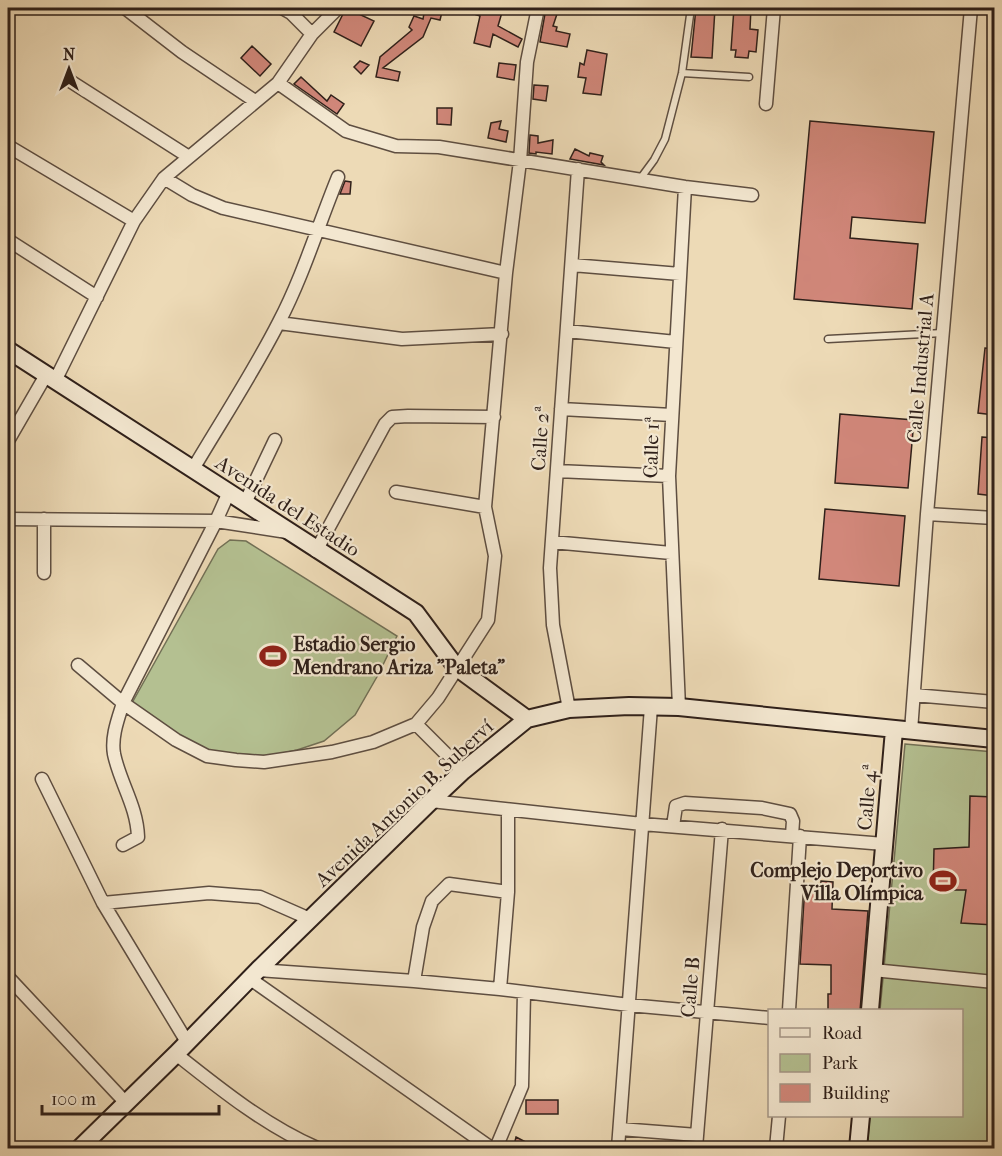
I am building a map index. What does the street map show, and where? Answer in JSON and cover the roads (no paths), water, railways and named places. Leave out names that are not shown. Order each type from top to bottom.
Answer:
[{"type":"main road","name":"Avenida del Estadio","points":[[8,350],[229,492],[287,532],[416,613],[456,668],[526,719]]},
{"type":"main road","name":"Avenida Antonio B. Suberví","points":[[80,1149],[431,801],[463,771],[526,719],[569,709],[679,707],[994,739]]},
{"type":"main road","name":"Calle 4ª","points":[[870,1009],[894,730]]},
{"type":"main road","points":[[858,1149],[861,1117]]},
{"type":"street","points":[[125,8],[182,52],[255,101]]},
{"type":"street","points":[[282,8],[291,13],[312,34]]},
{"type":"street","points":[[9,439],[51,378],[97,297],[134,221],[164,178],[278,83],[312,34],[338,8]]},
{"type":"street","points":[[78,665],[123,703],[176,740],[207,756],[255,762],[332,752],[373,741],[416,724],[438,698],[488,620],[495,556],[485,507],[506,273],[520,161],[527,62],[538,8]]},
{"type":"street","points":[[766,104],[774,8]]},
{"type":"street","name":"Calle Industrial A","points":[[911,731],[927,514],[971,8]]},
{"type":"street","points":[[70,81],[189,157]]},
{"type":"street","points":[[278,83],[346,131],[396,146],[439,147],[685,188],[752,195]]},
{"type":"street","points":[[8,146],[134,221]]},
{"type":"street","name":"Calle 2ª","points":[[569,709],[553,625],[550,568],[578,169]]},
{"type":"street","points":[[193,469],[279,323],[304,268],[338,177]]},
{"type":"street","points":[[164,178],[192,195],[223,208],[506,273]]},
{"type":"street","name":"Calle 1ª","points":[[679,707],[669,476],[685,188]]},
{"type":"street","points":[[8,240],[97,297]]},
{"type":"street","points":[[572,265],[680,274]]},
{"type":"street","points":[[279,323],[402,339],[502,334]]},
{"type":"street","points":[[567,331],[676,342]]},
{"type":"street","points":[[561,409],[672,415]]},
{"type":"street","points":[[316,550],[385,424],[392,417],[494,417]]},
{"type":"street","points":[[244,503],[275,440]]},
{"type":"street","points":[[557,471],[669,476]]},
{"type":"street","points":[[123,845],[138,837],[137,819],[114,753],[115,730],[123,703],[229,492]]},
{"type":"street","points":[[396,492],[485,507]]},
{"type":"street","points":[[927,514],[994,518]]},
{"type":"street","points":[[8,519],[216,521],[287,532]]},
{"type":"street","points":[[44,519],[44,573]]},
{"type":"street","points":[[552,542],[671,553]]},
{"type":"street","points":[[914,695],[994,702]]},
{"type":"street","points":[[618,1149],[651,707]]},
{"type":"street","points":[[416,724],[463,771]]},
{"type":"street","points":[[42,779],[103,903],[182,1048],[219,1089],[298,1140],[317,1149]]},
{"type":"street","points":[[431,801],[642,824],[884,843]]},
{"type":"street","points":[[673,826],[676,806],[685,803],[790,814],[796,835],[789,1009]]},
{"type":"street","points":[[500,989],[508,892],[508,810]]},
{"type":"street","name":"Calle B","points":[[696,1149],[722,829]]},
{"type":"street","points":[[414,981],[423,927],[432,901],[449,884],[508,892]]},
{"type":"street","points":[[103,903],[209,893],[260,897],[310,919]]},
{"type":"street","points":[[873,970],[994,982]]},
{"type":"street","points":[[254,974],[414,981],[768,1018]]},
{"type":"street","points":[[254,974],[491,1149]]},
{"type":"street","points":[[8,976],[126,1103]]},
{"type":"street","points":[[496,1149],[522,1086],[524,993]]},
{"type":"street","points":[[776,1149],[779,1117]]},
{"type":"street","points":[[620,1129],[697,1136]]},
{"type":"lane","points":[[639,179],[654,160],[665,139],[682,73],[691,8]]},
{"type":"lane","points":[[682,73],[749,77]]},
{"type":"lane","points":[[828,339],[943,333]]},
{"type":"place","name":"Estadio Sergio Mendrano Ariza \"Paleta\"","points":[[273,656]]},
{"type":"place","name":"Complejo Deportivo Villa Olímpica","points":[[943,881]]}]
